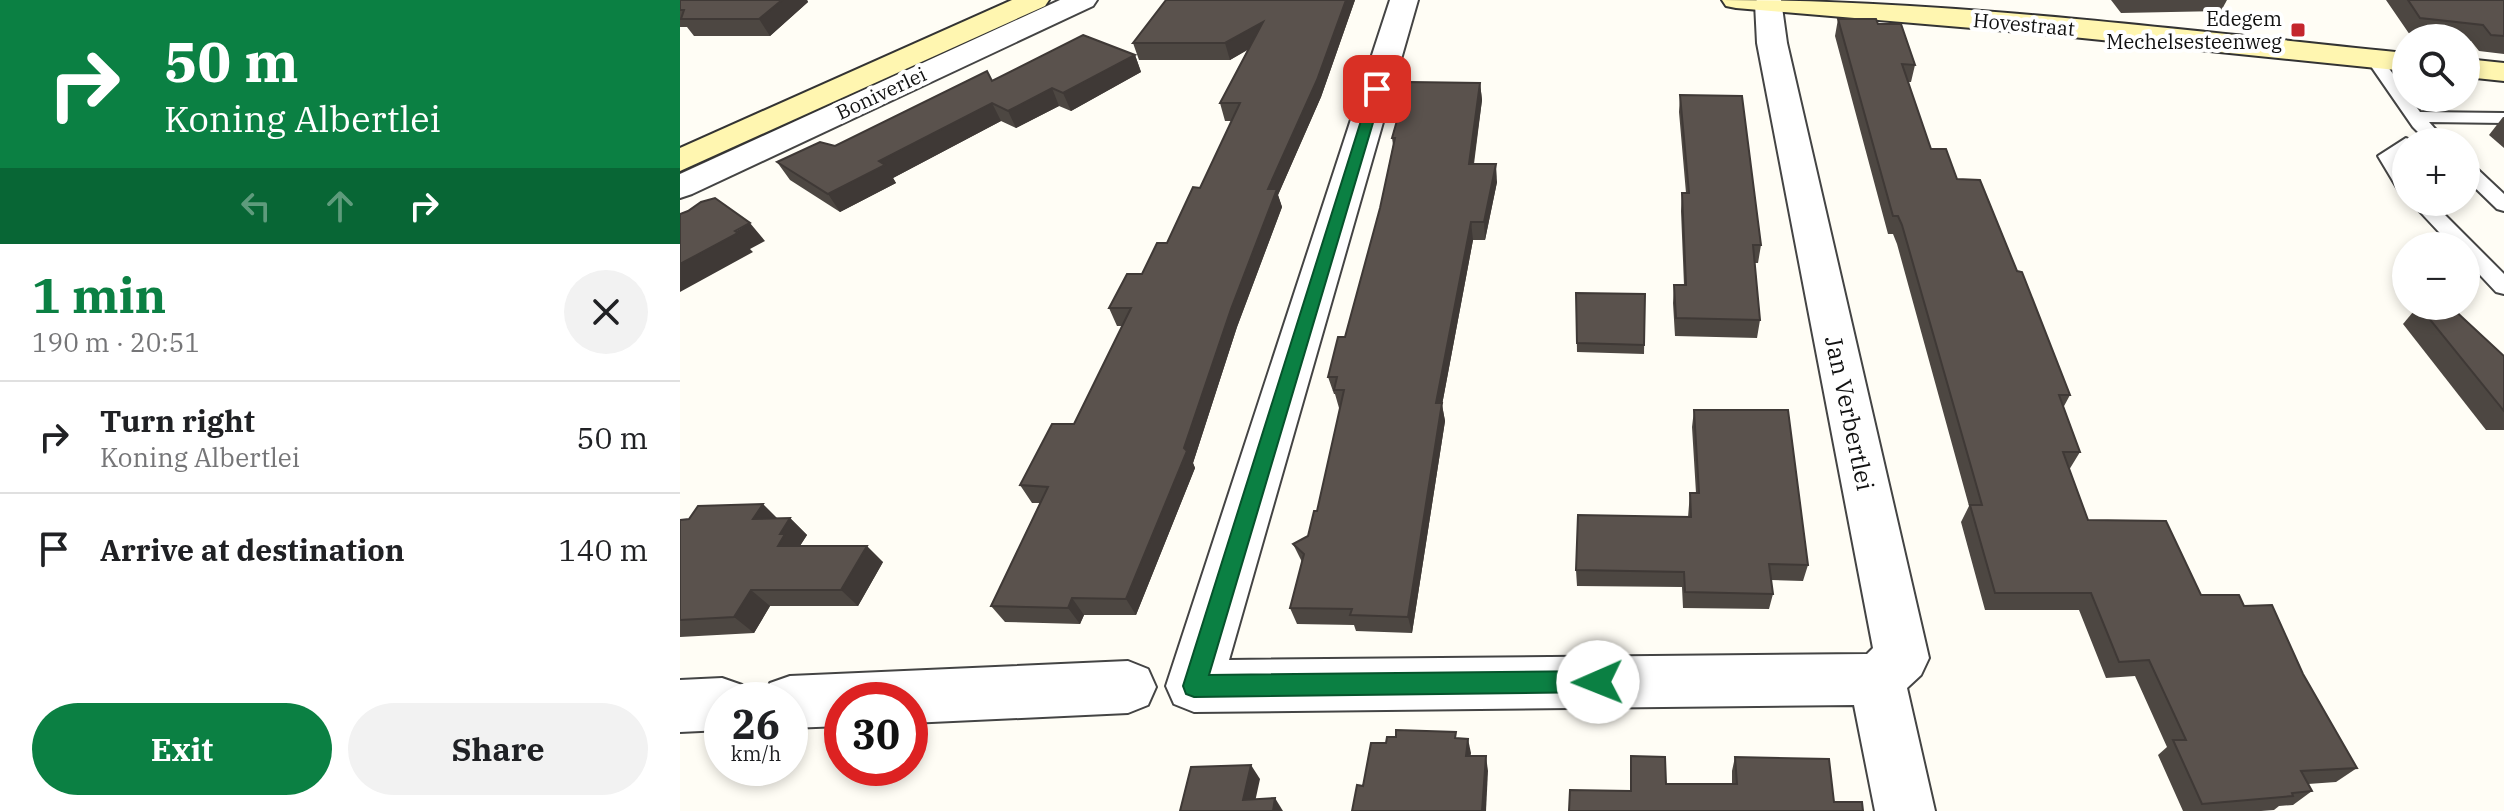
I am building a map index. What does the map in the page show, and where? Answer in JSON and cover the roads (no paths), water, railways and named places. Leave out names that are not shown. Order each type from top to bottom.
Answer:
[{"type":"street","name":"Boniverlei","points":[[680,161],[1035,0]]},
{"type":"street","name":"Boniverlei","points":[[680,187],[1083,0]]},
{"type":"street","points":[[1404,0],[1194,686],[1877,679],[1905,811]]},
{"type":"street","name":"Hovestraat","points":[[1753,1],[2043,25],[2392,61]]},
{"type":"street","name":"Jan Verbertlei","points":[[1753,1],[1772,43],[1902,658],[1877,679]]},
{"type":"street","points":[[2480,69],[2504,72]]},
{"type":"street","points":[[808,701],[1128,687]]},
{"type":"street","points":[[680,706],[704,705]]},
{"type":"lane","points":[[2374,59],[2425,128]]},
{"type":"lane","points":[[2415,117],[2504,118]]},
{"type":"lane","points":[[2480,182],[2504,205]]},
{"type":"lane","points":[[2435,216],[2450,232]]},
{"type":"lane","points":[[2480,262],[2504,287]]},
{"type":"place","name":"Edegem Mechelsesteenweg","points":[[2298,30]]}]
